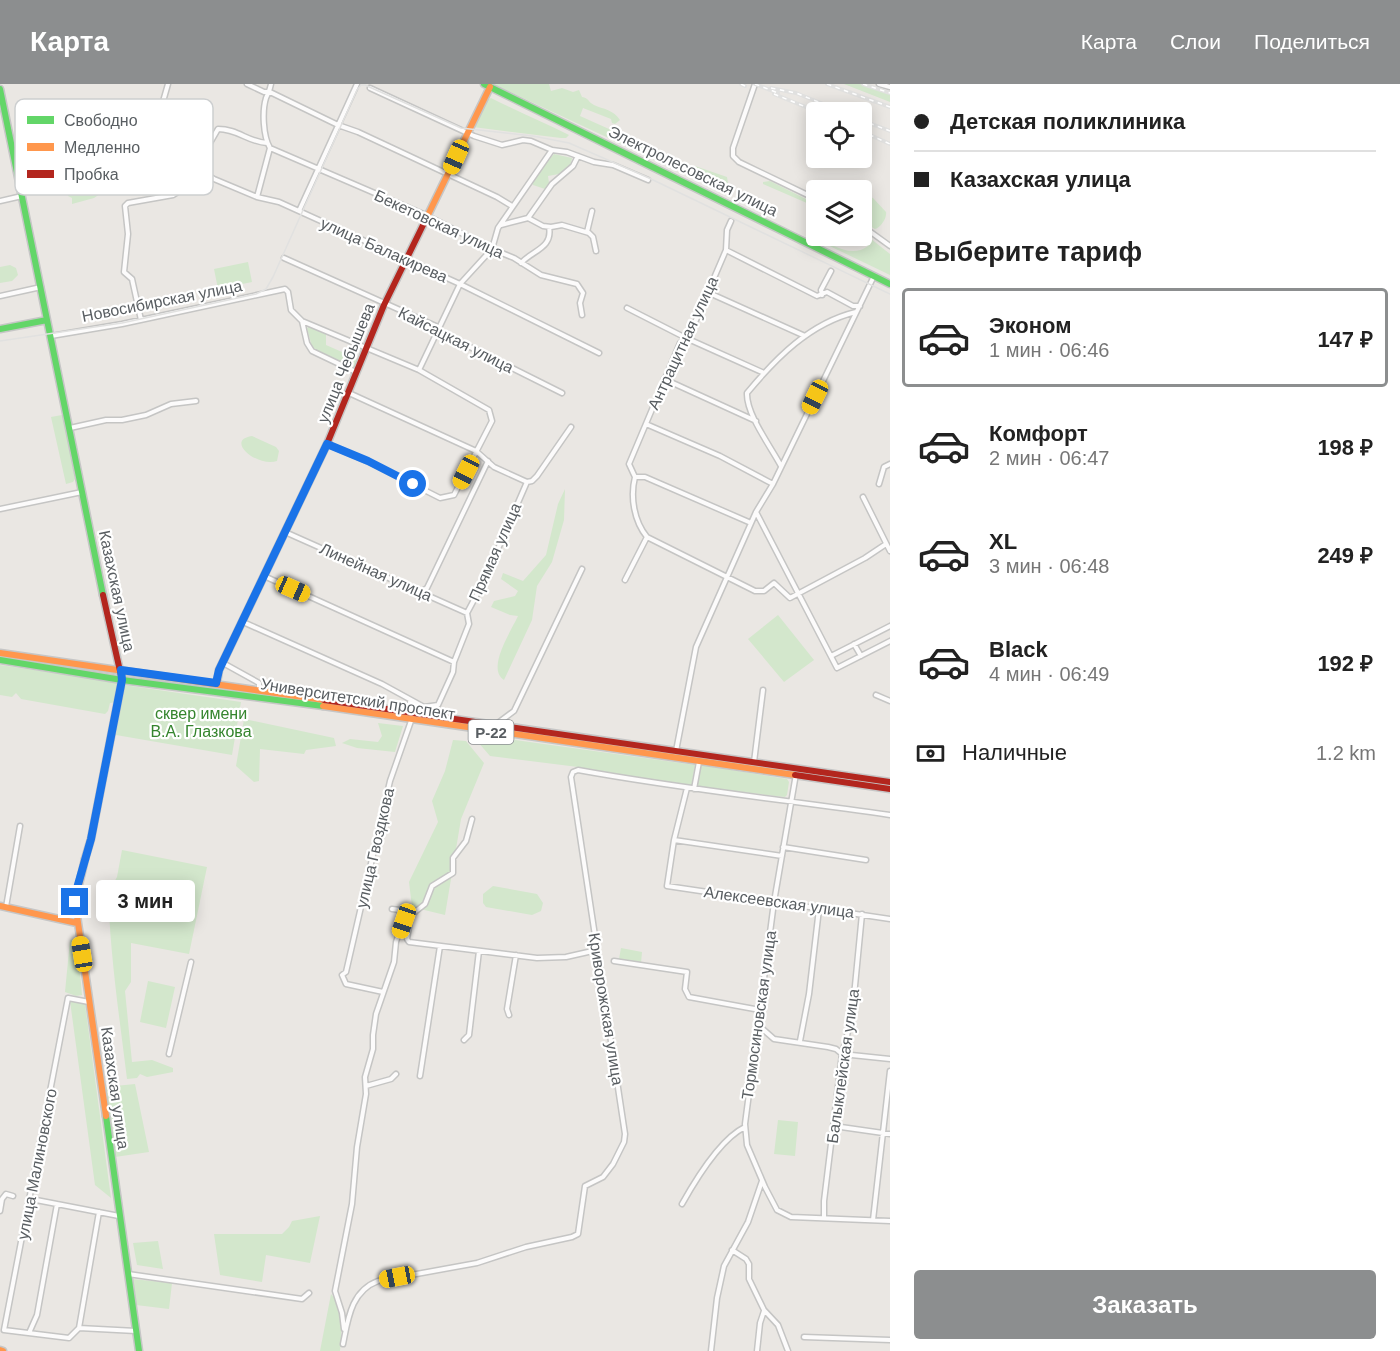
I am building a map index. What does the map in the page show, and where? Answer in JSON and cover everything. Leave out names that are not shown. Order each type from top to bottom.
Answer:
[{"type":"main road","name":"улица Чебышева","points":[[216,683],[223,663],[327,444],[384,305],[448,175],[487,86]]},
{"type":"main road","name":"Электролесовская улица","points":[[487,86],[890,284]]},
{"type":"main road","name":"Казахская улица","points":[[0,89],[15,162]]},
{"type":"main road","name":"Казахская улица","points":[[22,196],[114,650],[121,670],[122,680],[91,839],[75,902],[139,1351]]},
{"type":"main road","points":[[0,329],[47,320]]},
{"type":"main road","name":"Университетский проспект","points":[[0,653],[890,782]]},
{"type":"main road","name":"Университетский проспект","points":[[0,660],[122,680],[890,789]]},
{"type":"main road","points":[[320,707],[324,703],[321,699]]},
{"type":"main road","points":[[3,907],[77,923]]},
{"type":"street","points":[[164,99],[168,84]]},
{"type":"street","points":[[247,84],[358,132],[512,206]]},
{"type":"street","points":[[256,197],[268,145],[264,117],[271,84]]},
{"type":"street","points":[[299,211],[357,84]]},
{"type":"street","points":[[755,84],[733,148],[733,156],[739,162],[806,194]]},
{"type":"street","points":[[879,84],[890,87]]},
{"type":"street","points":[[370,88],[467,133],[502,145],[523,140],[531,141],[552,150],[613,165],[648,180]]},
{"type":"street","name":"Бекетовская улица","points":[[213,137],[218,129],[231,129],[317,170],[428,216],[541,275],[577,284],[583,293],[580,303],[582,315]]},
{"type":"street","points":[[419,370],[460,284],[492,249],[498,228],[552,150]]},
{"type":"street","points":[[528,218],[552,184],[573,166],[578,156]]},
{"type":"street","name":"улица Балакирева","points":[[213,179],[256,197],[279,202],[460,284],[599,353]]},
{"type":"street","points":[[141,320],[132,279],[124,272],[128,242],[125,206],[128,203],[173,195]]},
{"type":"street","points":[[0,201],[22,196]]},
{"type":"street","points":[[587,232],[592,211]]},
{"type":"street","points":[[498,228],[502,224],[528,218],[549,227],[562,225],[587,232],[593,237],[596,251]]},
{"type":"street","name":"Антрацитная улица","points":[[635,477],[628,464],[680,343],[690,334],[726,250],[727,230],[731,221]]},
{"type":"street","points":[[521,263],[550,240],[549,227]]},
{"type":"street","points":[[872,233],[890,246]]},
{"type":"street","points":[[726,250],[817,296],[822,296],[827,292],[853,306],[860,306]]},
{"type":"street","name":"Кайсацкая улица","points":[[284,258],[384,305],[438,327],[442,333],[562,393]]},
{"type":"street","points":[[822,296],[821,290],[831,271]]},
{"type":"street","points":[[676,751],[692,658],[756,512],[773,484],[874,276]]},
{"type":"street","points":[[0,296],[41,287]]},
{"type":"street","name":"Новосибирская улица","points":[[51,336],[141,320],[285,289],[288,292],[291,310],[302,321]]},
{"type":"street","points":[[707,292],[805,336]]},
{"type":"street","points":[[627,308],[686,338],[765,373]]},
{"type":"street","points":[[781,467],[756,422],[747,400],[747,393],[773,363],[805,336],[825,323],[857,312]]},
{"type":"street","points":[[302,321],[419,370],[489,410],[492,421],[454,495],[440,498],[368,461],[327,444]]},
{"type":"street","points":[[302,321],[307,343],[312,351],[356,372]]},
{"type":"street","points":[[664,379],[756,422]]},
{"type":"street","points":[[349,393],[476,451],[494,467],[527,482],[537,476],[571,427]]},
{"type":"street","points":[[70,428],[106,420],[122,420],[146,415],[171,404],[196,401]]},
{"type":"street","points":[[645,424],[720,456],[773,484]]},
{"type":"street","points":[[420,592],[427,588],[488,461]]},
{"type":"street","points":[[879,484],[884,467],[890,464]]},
{"type":"street","points":[[751,523],[645,477],[635,477],[633,495],[638,526],[647,537],[755,591],[764,591],[774,583],[790,598],[865,558],[886,544]]},
{"type":"street","name":"Прямая улица","points":[[410,700],[429,707],[438,705],[453,672],[454,662],[469,624],[467,613],[484,581],[527,482]]},
{"type":"street","points":[[0,509],[83,492]]},
{"type":"street","points":[[863,497],[890,551]]},
{"type":"street","points":[[756,512],[837,669],[890,641]]},
{"type":"street","name":"Линейная улица","points":[[285,532],[467,613]]},
{"type":"street","points":[[625,580],[647,537]]},
{"type":"street","points":[[494,725],[514,711],[582,569]]},
{"type":"street","points":[[264,576],[454,662]]},
{"type":"street","points":[[243,622],[382,684],[410,700]]},
{"type":"street","points":[[831,656],[890,626]]},
{"type":"street","points":[[855,644],[861,656]]},
{"type":"street","points":[[223,663],[259,682],[259,690]]},
{"type":"street","points":[[754,762],[764,690]]},
{"type":"street","points":[[876,695],[890,701]]},
{"type":"street","name":"улица Гвоздкова","points":[[383,992],[346,984],[342,975],[346,972],[390,779],[411,721],[410,700]]},
{"type":"street","points":[[694,789],[699,762]]},
{"type":"street","name":"Тормосиновская улица","points":[[797,768],[774,902],[745,1127],[747,1144],[774,1205],[783,1215],[790,1217],[824,1218]]},
{"type":"street","name":"Криворожская улица","points":[[343,1344],[352,1305],[359,1293],[368,1285],[387,1279],[477,1263],[525,1246],[578,1234],[583,1190],[587,1185],[603,1177],[614,1164],[624,1142],[625,1134],[571,777],[573,772],[578,770],[687,788]]},
{"type":"street","points":[[782,856],[675,840],[687,788],[791,800],[890,815]]},
{"type":"street","points":[[472,819],[466,841],[453,858],[453,873],[432,886],[424,904],[411,915],[407,939],[409,942],[548,958],[597,950]]},
{"type":"street","points":[[3,907],[20,826]]},
{"type":"street","name":"Алексеевская улица","points":[[675,840],[667,886],[890,919]]},
{"type":"street","points":[[783,848],[866,860]]},
{"type":"street","points":[[392,909],[416,912]]},
{"type":"street","points":[[800,1042],[809,994],[819,909]]},
{"type":"street","points":[[342,1351],[344,1320],[335,1291],[352,1204],[366,1086],[365,1077],[373,1049],[376,1014],[394,962],[396,942],[406,910]]},
{"type":"street","name":"Балыклейская улица","points":[[824,1218],[824,1201],[842,1054],[854,996],[861,914]]},
{"type":"street","points":[[420,1076],[440,946]]},
{"type":"street","points":[[464,1040],[469,1035],[479,951]]},
{"type":"street","points":[[509,1015],[507,1009],[516,956]]},
{"type":"street","points":[[614,961],[687,972],[685,988],[689,997],[760,1010]]},
{"type":"street","points":[[169,1054],[191,962]]},
{"type":"street","name":"улица Малиновского","points":[[29,1333],[4,1330],[68,998],[89,1002]]},
{"type":"street","points":[[758,1025],[774,1038],[836,1048],[842,1054],[890,1059]]},
{"type":"street","points":[[873,1220],[890,1071]]},
{"type":"street","points":[[366,1086],[391,1079],[396,1074]]},
{"type":"street","points":[[834,1126],[890,1134]]},
{"type":"street","points":[[682,1204],[698,1176],[730,1136],[745,1127]]},
{"type":"street","points":[[711,1351],[717,1298],[724,1266],[748,1222],[762,1180]]},
{"type":"street","points":[[0,1211],[4,1196],[6,1194],[13,1196]]},
{"type":"street","points":[[30,1199],[119,1216]]},
{"type":"street","points":[[57,1204],[37,1315],[29,1333],[69,1338],[78,1328],[99,1212]]},
{"type":"street","points":[[824,1218],[890,1221]]},
{"type":"street","points":[[732,1250],[746,1259],[748,1278],[764,1310],[778,1325],[788,1351]]},
{"type":"street","points":[[128,1274],[302,1299],[309,1293]]},
{"type":"street","points":[[757,1351],[764,1310]]},
{"type":"street","points":[[78,1328],[136,1331]]},
{"type":"street","points":[[804,1337],[890,1340]]},
{"type":"green space","points":[[493,84],[549,84],[551,91],[562,88],[573,92],[579,90],[582,97],[612,112],[620,120],[615,124],[611,119],[583,108],[580,116],[667,155],[664,164]]},
{"type":"green space","points":[[844,84],[860,84],[890,94],[890,102]]},
{"type":"green space","points":[[491,98],[569,135],[561,138],[473,127],[486,101]]},
{"type":"green space","points":[[554,154],[572,158],[570,167],[559,174],[548,176],[549,183],[545,189],[533,185],[531,181]]},
{"type":"green space","points":[[695,166],[727,177],[728,183],[722,188],[717,186],[711,178],[695,174],[692,168]]},
{"type":"green space","points":[[770,181],[806,199],[806,203],[763,184],[763,182]]},
{"type":"green space","points":[[98,195],[72,204],[72,198],[68,196]]},
{"type":"green space","points":[[872,198],[886,212],[883,222],[875,229],[872,227]]},
{"type":"green space","points":[[872,240],[890,254],[890,275],[830,246],[848,251],[872,246]]},
{"type":"green space","points":[[248,262],[252,282],[218,289],[214,269]]},
{"type":"green space","points":[[10,265],[16,268],[18,275],[12,281],[0,283],[0,267]]},
{"type":"green space","points":[[310,326],[326,333],[326,345],[358,359],[356,372],[313,351],[307,328]]},
{"type":"green space","points":[[62,415],[75,479],[66,484],[51,417]]},
{"type":"green space","points":[[252,436],[276,447],[279,451],[277,461],[261,461],[247,453],[241,443]]},
{"type":"green space","points":[[565,489],[564,520],[552,562],[537,586],[532,620],[504,680],[499,675],[499,659],[518,616],[491,607],[494,601],[515,596],[518,591],[501,579],[503,573],[523,581],[546,555],[558,504]]},
{"type":"green space","points":[[778,615],[814,660],[784,682],[748,639]]},
{"type":"green space","points":[[0,665],[116,682],[119,687],[117,702],[110,703],[105,714],[21,699],[16,693],[12,697],[0,695]]},
{"type":"green space","name":"сквер имени В.А. Глазкова","points":[[124,685],[241,702],[232,755],[116,735]]},
{"type":"green space","points":[[244,719],[334,738],[336,746],[306,750],[304,754],[260,749],[259,781],[254,782],[236,766]]},
{"type":"green space","points":[[378,723],[403,726],[395,752],[357,748],[342,743],[350,739],[378,742],[382,736]]},
{"type":"green space","points":[[471,734],[695,765],[691,787],[578,767],[490,756]]},
{"type":"green space","points":[[453,740],[466,741],[484,763],[461,819],[445,915],[412,907],[409,882],[438,822],[432,801],[445,771]]},
{"type":"green space","points":[[701,765],[787,779],[789,782],[787,795],[785,797],[697,787]]},
{"type":"green space","points":[[122,850],[207,867],[189,954],[131,943],[131,982],[125,991],[132,1062],[152,1060],[173,1068],[173,1072],[147,1077],[140,1074],[137,1078],[127,1079],[112,956],[108,882],[113,884],[117,877]]},
{"type":"green space","points":[[493,886],[537,894],[543,903],[541,911],[532,915],[486,907],[483,903],[483,894]]},
{"type":"green space","points":[[77,938],[82,995],[76,996],[65,992],[70,940]]},
{"type":"green space","points":[[621,948],[642,952],[641,963],[619,959]]},
{"type":"green space","points":[[148,981],[175,987],[166,1028],[140,1022]]},
{"type":"green space","points":[[70,1001],[85,1004],[111,1198],[95,1185]]},
{"type":"green space","points":[[135,1084],[149,1152],[115,1157],[105,1087]]},
{"type":"green space","points":[[778,1120],[798,1122],[795,1156],[774,1154]]},
{"type":"green space","points":[[320,1216],[310,1263],[266,1255],[262,1282],[220,1275],[214,1234],[282,1234],[292,1221]]},
{"type":"green space","points":[[158,1241],[163,1269],[137,1265],[133,1243]]},
{"type":"green space","points":[[132,1279],[172,1283],[169,1309],[136,1305]]},
{"type":"green space","points":[[331,1294],[340,1313],[340,1351],[320,1351]]},
{"type":"tram line","points":[[0,341],[122,323],[256,294],[266,289],[361,85],[461,128],[533,136],[569,143],[649,178],[890,294]]},
{"type":"railway","points":[[741,84],[745,86]]},
{"type":"railway","points":[[755,84],[778,93]]},
{"type":"railway","points":[[827,84],[890,107]]},
{"type":"railway","points":[[863,84],[890,93]]},
{"type":"railway","points":[[771,88],[796,93],[818,102]]},
{"type":"railway","points":[[774,94],[806,107]]},
{"type":"railway","points":[[872,124],[890,131]]},
{"type":"railway","points":[[872,136],[890,144]]},
{"type":"traffic: fast","points":[[484,84],[890,284]]},
{"type":"traffic: fast","points":[[0,89],[15,163]]},
{"type":"traffic: fast","points":[[22,195],[103,595]]},
{"type":"traffic: fast","points":[[0,329],[47,320]]},
{"type":"traffic: fast","points":[[0,660],[122,680],[323,706]]},
{"type":"traffic: fast","points":[[106,1116],[139,1351]]},
{"type":"traffic: slow","points":[[426,219],[490,87]]},
{"type":"traffic: slow","points":[[0,653],[324,700]]},
{"type":"traffic: slow","points":[[323,706],[795,775]]},
{"type":"traffic: slow","points":[[85,859],[75,902],[106,1116]]},
{"type":"traffic: slow","points":[[0,906],[77,923]]},
{"type":"traffic: jam","points":[[217,683],[219,670],[327,444],[384,305],[426,219]]},
{"type":"traffic: jam","points":[[85,859],[91,839],[122,680],[103,595]]},
{"type":"traffic: jam","points":[[324,700],[890,782]]},
{"type":"traffic: jam","points":[[795,775],[890,789]]},
{"type":"route","points":[[75,902],[91,839],[111,739],[122,680],[121,670],[216,683],[219,670],[327,444],[368,461],[413,484]]}]
